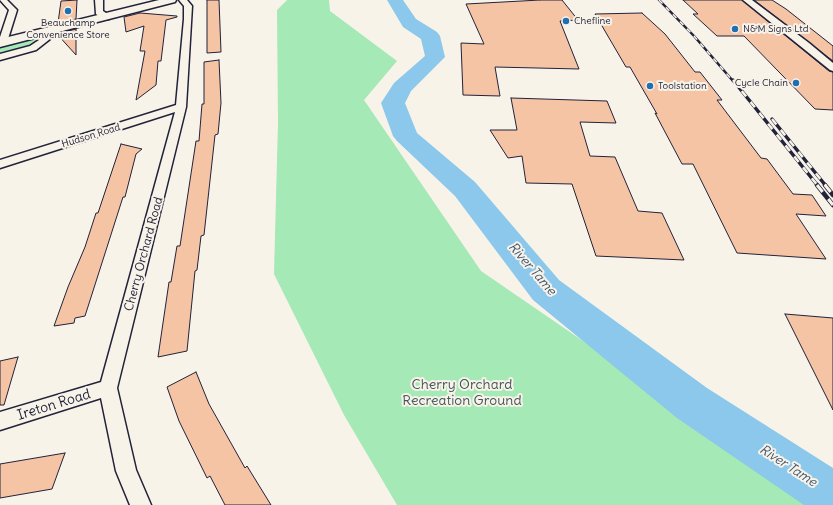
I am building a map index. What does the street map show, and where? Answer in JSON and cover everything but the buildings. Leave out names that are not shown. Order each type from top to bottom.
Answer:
[{"type":"main road","points":[[1,42],[48,32],[170,0]]},
{"type":"street","points":[[1,42],[13,10],[3,0]]},
{"type":"street","points":[[99,0],[99,12],[106,17]]},
{"type":"street","name":"Cherry Orchard Road","points":[[141,505],[126,471],[108,388],[182,107],[188,19],[188,6],[183,0]]},
{"type":"street","points":[[747,0],[806,45],[833,68]]},
{"type":"street","points":[[0,57],[33,48],[46,38],[48,32]]},
{"type":"street","name":"Hudson Road","points":[[0,164],[182,107]]},
{"type":"street","name":"Ireton Road","points":[[0,421],[108,388]]},
{"type":"green space","name":"Cherry Orchard Recreation Ground","points":[[287,0],[329,0],[330,11],[397,61],[364,100],[481,271],[822,505],[397,505],[344,415],[274,274],[278,123],[277,10]]},
{"type":"green space","points":[[42,36],[39,44],[0,55],[0,45]]},
{"type":"waterway","name":"River Tame","points":[[395,0],[409,23],[430,36],[435,57],[402,88],[393,103],[406,136],[465,189],[546,290],[692,403],[833,496]]},
{"type":"railway","points":[[659,0],[694,36],[733,81]]},
{"type":"railway","points":[[733,80],[818,186]]},
{"type":"railway","points":[[772,119],[826,186]]},
{"type":"railway","points":[[817,185],[833,205]]},
{"type":"railway","points":[[825,185],[833,195]]},
{"type":"place","name":"Beauchamp Convenience Store","points":[[68,11]]},
{"type":"place","name":"Chefline","points":[[566,21]]},
{"type":"place","name":"N&M Signs Ltd","points":[[735,29]]},
{"type":"place","name":"Cycle Chain","points":[[796,83]]},
{"type":"place","name":"Toolstation","points":[[650,86]]}]
